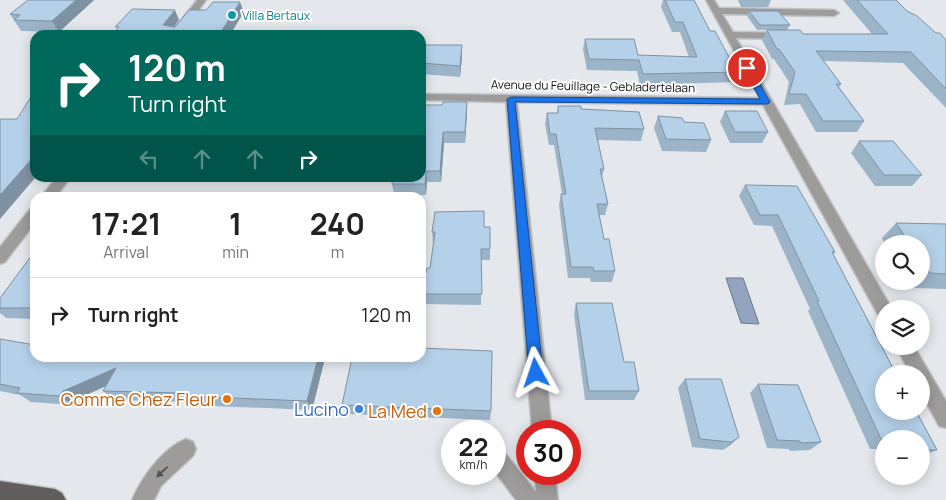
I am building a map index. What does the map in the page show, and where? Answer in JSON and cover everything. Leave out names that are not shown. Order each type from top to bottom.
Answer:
[{"type":"main road","points":[[0,491],[55,500]]},
{"type":"street","points":[[179,30],[202,0]]},
{"type":"street","points":[[713,6],[834,13]]},
{"type":"street","points":[[713,6],[765,102],[878,300]]},
{"type":"street","points":[[729,35],[799,36]]},
{"type":"street","name":"Avenue du Feuillage - Gebladertelaan","points":[[426,97],[765,102]]},
{"type":"street","points":[[511,99],[541,420]]},
{"type":"street","points":[[0,258],[30,219]]},
{"type":"street","points":[[930,391],[946,419]]},
{"type":"street","points":[[143,500],[154,479],[186,448]]},
{"type":"street","points":[[506,470],[529,500]]},
{"type":"street","points":[[546,485],[547,500]]},
{"type":"water","points":[[726,278],[743,278],[759,324],[741,323]]},
{"type":"building","points":[[28,0],[76,0],[52,21],[14,20],[20,15],[10,14]]},
{"type":"building","points":[[665,0],[694,0],[710,31],[715,31],[729,57],[740,58],[740,72],[643,74],[639,60],[589,59],[585,39],[634,39],[638,55],[697,57],[683,22],[675,22]]},
{"type":"building","points":[[857,0],[896,0],[936,33],[940,33],[946,40],[946,89],[911,52],[816,51],[841,84],[836,84],[864,121],[823,121],[806,94],[789,94],[795,72],[779,49],[777,49],[767,30],[800,30],[803,34],[888,34]]},
{"type":"building","points":[[213,2],[240,2],[222,30],[116,30],[119,27],[115,27],[132,9],[175,10],[163,25],[175,27],[189,10],[206,10]]},
{"type":"building","points":[[749,11],[778,11],[790,25],[760,25]]},
{"type":"building","points":[[426,45],[462,45],[460,66],[426,63]]},
{"type":"building","points":[[30,98],[30,161],[0,195],[0,119],[17,119]]},
{"type":"building","points":[[443,102],[467,102],[465,132],[443,132],[440,171],[426,171],[426,105],[442,105]]},
{"type":"building","points":[[558,106],[581,106],[581,109],[639,112],[644,129],[595,128],[604,169],[600,169],[608,204],[597,204],[604,239],[609,239],[615,271],[594,271],[593,267],[571,267],[561,194],[566,194],[556,134],[550,134],[547,113],[558,113]]},
{"type":"building","points":[[725,111],[757,111],[768,132],[735,132]]},
{"type":"building","points":[[658,116],[682,118],[684,122],[704,123],[711,140],[666,139]]},
{"type":"building","points":[[859,141],[893,141],[922,175],[884,175]]},
{"type":"building","points":[[392,182],[425,182],[425,184],[392,184]]},
{"type":"building","points":[[745,185],[797,186],[835,252],[832,252],[875,334],[875,355],[886,355],[891,365],[875,365],[875,420],[921,420],[926,430],[877,430],[778,215],[760,215]]},
{"type":"building","points":[[484,211],[484,227],[490,227],[490,249],[481,249],[482,294],[426,294],[426,273],[427,268],[430,268],[435,232],[432,232],[435,212]]},
{"type":"building","points":[[896,223],[946,224],[946,274],[930,273],[930,235],[904,235]]},
{"type":"building","points":[[30,258],[30,308],[0,308],[0,298]]},
{"type":"building","points":[[576,303],[612,303],[624,362],[634,362],[639,391],[589,391]]},
{"type":"building","points":[[0,339],[30,344],[30,362],[317,362],[307,401],[181,396],[182,393],[103,391],[116,368],[63,391],[60,396],[17,393],[20,388],[0,384]]},
{"type":"building","points":[[426,348],[492,351],[491,411],[342,405],[351,362],[426,362]]},
{"type":"building","points":[[685,379],[721,379],[739,437],[732,442],[700,439]]},
{"type":"building","points":[[758,384],[798,385],[821,442],[801,443],[800,441],[777,440]]},
{"type":"building","points":[[930,437],[937,450],[930,450]]},
{"type":"place","name":"Villa Bertaux","points":[[232,15]]},
{"type":"place","name":"Comme Chez Fleur","points":[[227,399]]},
{"type":"place","name":"Lucino","points":[[359,409]]},
{"type":"place","name":"La Med","points":[[437,411]]},
{"type":"route","points":[[536,373],[511,99],[765,102],[747,68]]}]
